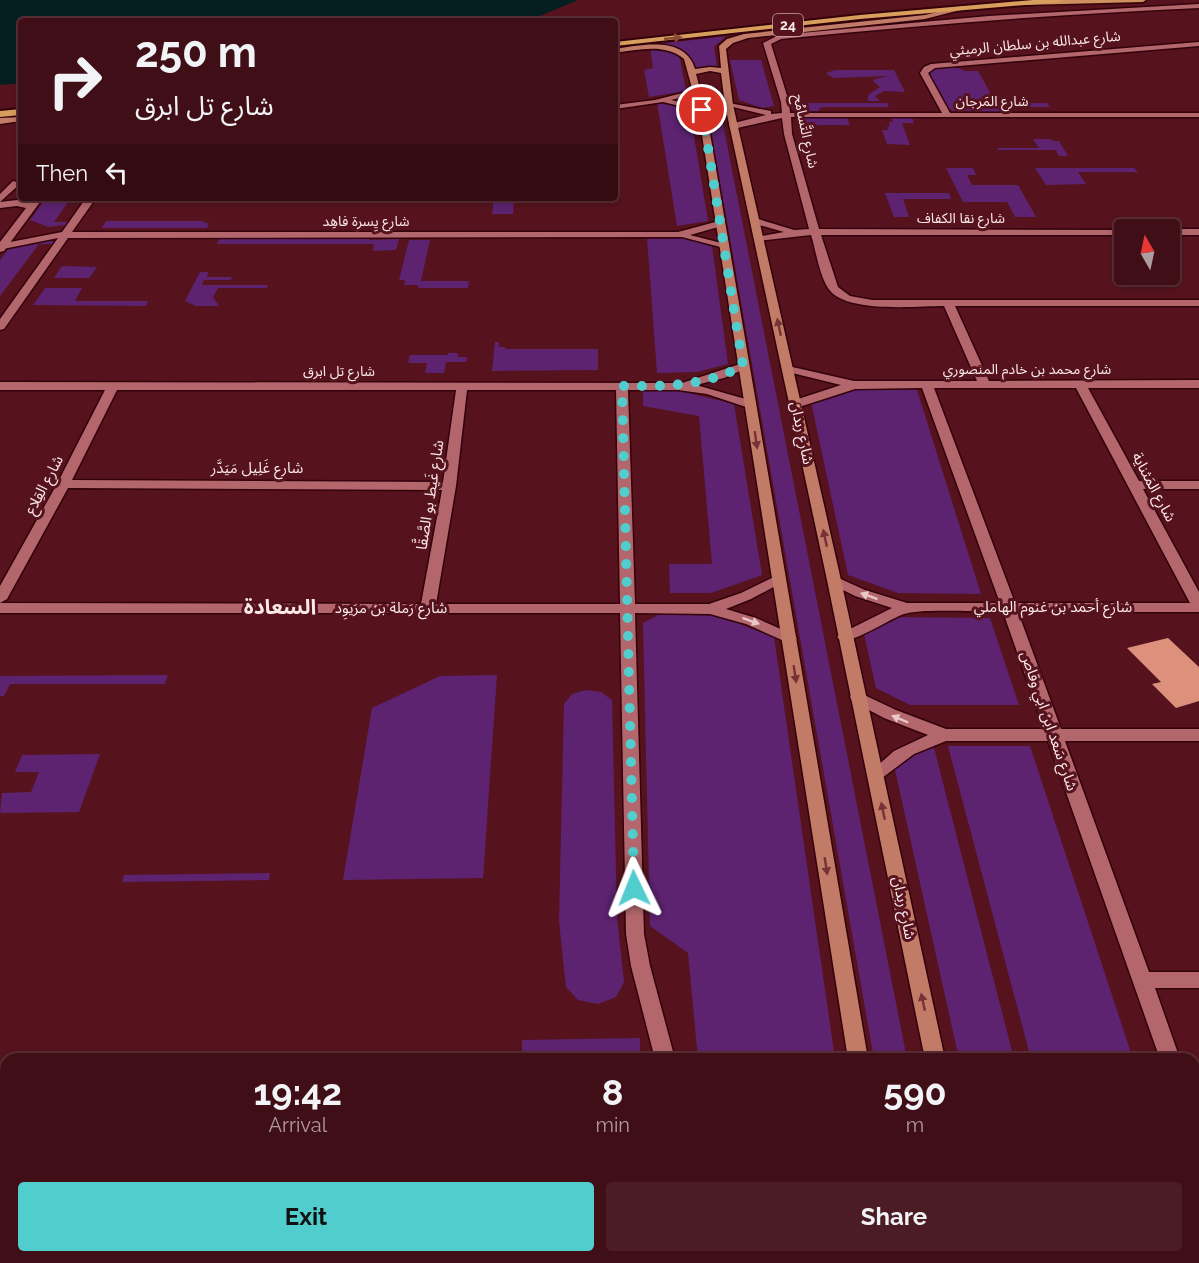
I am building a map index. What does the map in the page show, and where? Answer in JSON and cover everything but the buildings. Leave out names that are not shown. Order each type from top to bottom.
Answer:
[{"type":"highway","name":"24","points":[[618,44],[1059,0]]},
{"type":"highway","points":[[0,114],[18,112]]},
{"type":"main road","points":[[1017,3],[1143,0]]},
{"type":"main road","name":"شارع ربدان","points":[[934,1053],[796,404],[733,126],[722,48],[738,38],[925,17],[962,8]]},
{"type":"main road","points":[[618,51],[649,47],[678,51],[687,55],[698,91],[743,366],[752,405],[776,580],[789,638],[857,1053]]},
{"type":"main road","points":[[692,72],[705,69],[725,72]]},
{"type":"main road","points":[[0,121],[18,119]]},
{"type":"street","name":"شارع التَّسامُح","points":[[1199,6],[1089,10],[775,38],[767,43],[785,102],[787,128],[815,232],[833,288],[841,296],[864,302],[1199,303]]},
{"type":"street","name":"شارع عبدالله بن سلطان الرميثي","points":[[947,115],[924,73],[934,66],[1199,44]]},
{"type":"street","points":[[618,107],[655,102],[698,91]]},
{"type":"street","points":[[655,102],[686,105],[702,110]]},
{"type":"street","name":"شارع المَرجان","points":[[729,105],[786,115]]},
{"type":"street","name":"شارع المَرجان","points":[[733,126],[751,120],[786,115],[1199,115]]},
{"type":"street","points":[[0,185],[18,182]]},
{"type":"street","points":[[0,199],[18,182]]},
{"type":"street","points":[[1,247],[35,201]]},
{"type":"street","points":[[0,327],[90,201]]},
{"type":"street","points":[[0,204],[17,202],[31,206]]},
{"type":"street","name":"شارع نقا الكفاف","points":[[755,221],[797,232]]},
{"type":"street","name":"شارع يِسرة فاهِد","points":[[20,222],[37,231],[54,235]]},
{"type":"street","name":"شارع يِسرة فاهِد","points":[[678,235],[719,224]]},
{"type":"street","name":"شارع نقا الكفاف","points":[[760,239],[797,232],[1114,232]]},
{"type":"street","points":[[1180,232],[1199,232]]},
{"type":"street","name":"شارع يِسرة فاهِد","points":[[1,247],[54,235],[678,235],[724,245]]},
{"type":"street","points":[[948,303],[984,384]]},
{"type":"street","name":"شارع تل ابرق","points":[[678,386],[707,380],[743,366]]},
{"type":"street","name":"شارع محمد بن خادم المنصوري","points":[[788,369],[854,385],[1199,384]]},
{"type":"street","name":"شارع سَعد ابن ابي وقاص","points":[[926,384],[1009,607],[1168,1053]]},
{"type":"street","name":"شارع المَثناية","points":[[1080,384],[1199,606]]},
{"type":"street","name":"شارع محمد بن خادم المنصوري","points":[[796,404],[854,385]]},
{"type":"street","name":"شارع تل ابرق","points":[[0,386],[678,386],[709,391],[752,405]]},
{"type":"street","name":"شارع القِلاع","points":[[0,599],[64,484],[113,386]]},
{"type":"street","name":"شارع غَيط بو الصَّقَّا","points":[[428,608],[449,486],[462,386]]},
{"type":"street","points":[[622,386],[635,934],[638,961],[660,1030],[664,1053]]},
{"type":"street","name":"شارع غَلِيل مَيَدَّر","points":[[64,484],[449,486]]},
{"type":"street","points":[[1134,485],[1199,485]]},
{"type":"street","name":"شارع رَملة بن مرَيوِد","points":[[711,609],[746,596],[776,580]]},
{"type":"street","name":"شارع أحمد بن غنوم الهاملي","points":[[834,580],[860,593],[906,608],[1199,606]]},
{"type":"street","name":"شارع رَملة بن مرَيوِد","points":[[0,608],[711,609],[751,621],[789,638]]},
{"type":"street","name":"شارع أحمد بن غنوم الهاملي","points":[[845,637],[880,618],[906,608]]},
{"type":"street","points":[[858,697],[890,714],[945,735]]},
{"type":"street","points":[[876,774],[913,746],[945,735],[1199,735]]},
{"type":"street","points":[[1142,980],[1199,980]]},
{"type":"shaded area","points":[[726,36],[714,47],[717,67],[692,68],[688,54],[681,49],[659,44]]},
{"type":"shaded area","points":[[650,47],[666,48],[679,54],[686,91],[649,97],[644,70],[653,68]]},
{"type":"shaded area","points":[[730,60],[761,60],[774,106],[762,108],[739,100]]},
{"type":"shaded area","points":[[948,64],[965,71],[978,71],[996,103],[1047,103],[1050,107],[1008,107],[1010,112],[953,111],[945,106],[926,71],[934,66]]},
{"type":"shaded area","points":[[835,70],[894,70],[905,92],[884,91],[875,96],[880,101],[868,101],[868,95],[880,87],[872,80],[888,76],[833,78],[826,73]]},
{"type":"shaded area","points":[[657,102],[683,106],[690,112],[708,221],[677,226]]},
{"type":"shaded area","points":[[790,103],[887,103],[889,107],[821,107],[818,111],[797,111]]},
{"type":"shaded area","points":[[802,117],[847,118],[850,125],[804,125]]},
{"type":"shaded area","points":[[891,117],[912,117],[914,123],[902,123],[910,145],[887,144],[882,130],[888,130],[889,122],[893,122]]},
{"type":"shaded area","points":[[709,119],[722,119],[906,1053],[873,1053]]},
{"type":"shaded area","points":[[1033,139],[1059,141],[1068,156],[1059,156],[1056,150],[998,150],[997,148],[1039,148]]},
{"type":"shaded area","points":[[946,168],[973,168],[976,175],[967,175],[972,185],[1018,185],[1036,217],[1015,217],[1007,202],[963,202]]},
{"type":"shaded area","points":[[1035,168],[1134,168],[1138,172],[1078,172],[1086,184],[1046,185]]},
{"type":"shaded area","points":[[885,193],[949,193],[951,199],[903,199],[909,217],[894,217]]},
{"type":"shaded area","points":[[44,201],[69,201],[54,222],[69,222],[66,225],[48,227],[30,220]]},
{"type":"shaded area","points":[[494,201],[514,201],[513,214],[492,214]]},
{"type":"shaded area","points":[[106,221],[204,221],[203,223],[209,223],[207,228],[102,228]]},
{"type":"shaded area","points":[[220,237],[399,239],[396,250],[373,251],[374,244],[217,244]]},
{"type":"shaded area","points":[[647,237],[678,237],[712,246],[728,364],[697,372],[657,373]]},
{"type":"shaded area","points":[[52,238],[55,240],[52,244],[39,244],[0,296],[0,260],[10,247]]},
{"type":"shaded area","points":[[409,240],[430,240],[421,281],[469,281],[468,288],[418,288],[418,285],[404,285],[405,280],[399,280]]},
{"type":"shaded area","points":[[62,266],[97,267],[89,278],[54,278]]},
{"type":"shaded area","points":[[200,272],[208,272],[207,277],[232,277],[231,280],[204,280],[202,285],[268,285],[267,288],[218,288],[213,297],[219,306],[196,306],[185,301]]},
{"type":"shaded area","points":[[45,288],[82,288],[75,301],[148,301],[146,306],[33,305]]},
{"type":"shaded area","points":[[495,342],[499,342],[499,347],[506,349],[598,349],[598,370],[492,371]]},
{"type":"shaded area","points":[[448,353],[458,353],[458,357],[467,357],[466,362],[446,362],[444,373],[425,373],[427,363],[408,363],[410,355],[448,355]]},
{"type":"shaded area","points":[[850,389],[917,390],[981,594],[898,593],[848,575],[811,402]]},
{"type":"shaded area","points":[[643,390],[676,390],[734,404],[762,575],[711,593],[670,593],[669,564],[712,564],[699,416],[643,406]]},
{"type":"shaded area","points":[[660,614],[719,616],[774,637],[834,1053],[697,1053],[688,953],[650,926],[643,623]]},
{"type":"shaded area","points":[[888,617],[990,618],[1019,705],[910,705],[876,688],[863,629]]},
{"type":"shaded area","points":[[168,675],[165,684],[10,684],[4,696],[0,696],[0,676]]},
{"type":"shaded area","points":[[497,675],[483,878],[343,880],[372,708],[440,676]]},
{"type":"shaded area","points":[[586,690],[601,692],[612,700],[617,917],[624,982],[616,997],[598,1004],[578,1000],[566,987],[559,921],[564,704],[572,694]]},
{"type":"shaded area","points":[[933,744],[1012,1053],[958,1053],[893,761]]},
{"type":"shaded area","points":[[948,746],[1030,746],[1131,1053],[1029,1053]]},
{"type":"shaded area","points":[[100,754],[79,812],[0,813],[2,793],[31,792],[39,772],[15,772],[22,755]]},
{"type":"shaded area","points":[[270,873],[269,880],[122,882],[124,875]]},
{"type":"shaded area","points":[[640,1038],[640,1053],[522,1053],[522,1040]]},
{"type":"water","points":[[0,0],[578,0],[535,18],[18,18],[18,83],[0,85]]},
{"type":"district","name":"السعادة","points":[[280,606]]},
{"type":"route","points":[[634,888],[622,386],[678,386],[707,380],[743,366],[702,110]]}]
